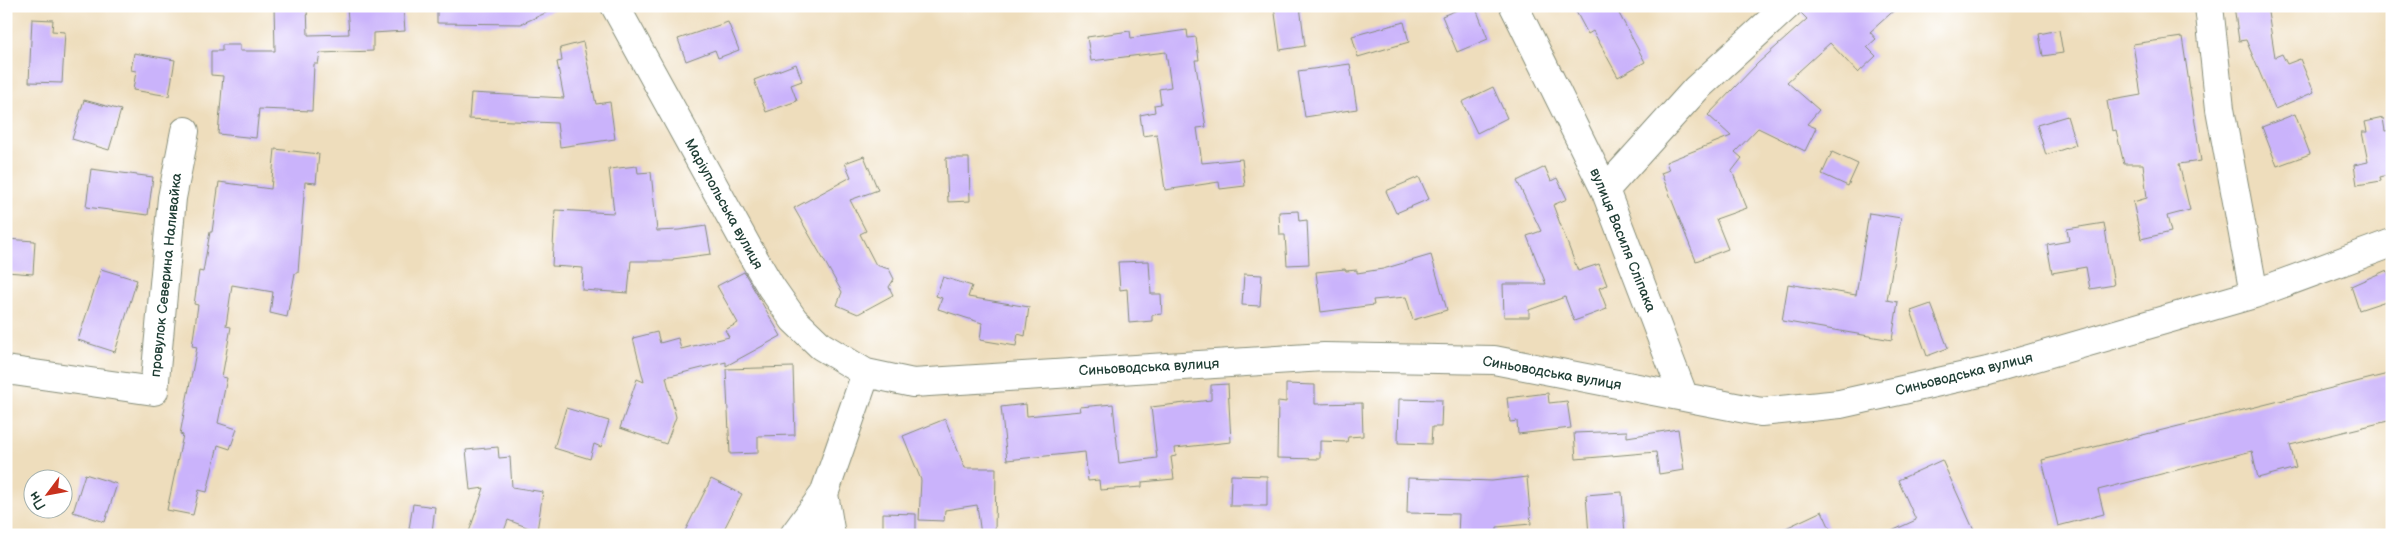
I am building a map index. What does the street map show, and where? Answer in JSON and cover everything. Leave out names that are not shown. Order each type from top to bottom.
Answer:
[{"type":"street","name":"Маріупольська вулиця","points":[[615,6],[771,287],[794,320],[821,346],[866,373]]},
{"type":"street","name":"вулиця Василя Сліпака","points":[[1514,6],[1605,190],[1684,397]]},
{"type":"street","points":[[1605,190],[1696,89],[1786,6]]},
{"type":"street","points":[[2209,6],[2220,108],[2254,294]]},
{"type":"street","name":"провулок Северина Наливайка","points":[[6,370],[154,391],[172,198],[185,131]]},
{"type":"street","name":"Синьоводська вулиця","points":[[866,373],[913,383],[1324,357],[1494,360],[1761,412],[1840,404],[1988,371],[2254,294],[2392,243]]},
{"type":"street","points":[[794,535],[824,494],[866,373]]},
{"type":"street","points":[[824,494],[831,535]]},
{"type":"building","points":[[274,6],[307,6],[308,35],[349,34],[347,6],[403,6],[405,31],[373,33],[373,51],[320,53],[318,64],[314,64],[312,111],[259,109],[256,138],[218,134],[223,76],[211,75],[211,51],[222,51],[222,45],[240,45],[240,51],[275,51]]},
{"type":"building","points":[[437,6],[561,6],[521,24],[437,23]]},
{"type":"building","points":[[1274,6],[1300,6],[1305,46],[1280,50]]},
{"type":"building","points":[[1467,6],[1475,6],[1488,39],[1457,52],[1442,16]]},
{"type":"building","points":[[1573,6],[1615,6],[1645,62],[1618,77],[1593,31],[1588,34]]},
{"type":"building","points":[[1802,6],[1899,6],[1870,32],[1876,39],[1867,47],[1876,56],[1858,73],[1830,43],[1787,82],[1819,110],[1807,124],[1816,128],[1805,151],[1758,128],[1735,152],[1742,158],[1732,171],[1747,208],[1716,219],[1728,249],[1696,261],[1661,173],[1669,170],[1666,162],[1731,136],[1708,115],[1758,63],[1807,19],[1801,13]]},
{"type":"building","points":[[2234,6],[2267,6],[2275,57],[2282,54],[2287,64],[2300,59],[2314,92],[2275,109],[2246,40],[2239,41]]},
{"type":"building","points":[[32,19],[53,20],[52,31],[65,32],[62,83],[29,82]]},
{"type":"building","points":[[728,22],[739,50],[718,58],[715,50],[686,61],[678,39]]},
{"type":"building","points":[[1404,22],[1409,42],[1358,57],[1352,36]]},
{"type":"building","points":[[1187,30],[1188,38],[1196,37],[1199,60],[1195,60],[1206,127],[1197,128],[1202,163],[1242,159],[1245,186],[1220,189],[1219,182],[1165,190],[1157,134],[1143,136],[1140,115],[1155,112],[1154,105],[1161,104],[1159,89],[1171,87],[1166,52],[1091,61],[1087,37],[1130,31],[1131,38]]},
{"type":"building","points":[[2059,30],[2063,53],[2043,56],[2039,34]]},
{"type":"building","points":[[2182,37],[2201,161],[2179,164],[2190,210],[2167,216],[2171,232],[2141,239],[2133,202],[2147,198],[2143,164],[2124,164],[2116,130],[2112,131],[2107,101],[2141,95],[2133,44]]},
{"type":"building","points":[[583,42],[596,104],[610,102],[615,139],[560,147],[557,123],[469,119],[471,93],[564,98],[557,62],[562,61],[560,48]]},
{"type":"building","points":[[134,53],[175,60],[169,96],[133,90],[136,71],[131,70]]},
{"type":"building","points":[[796,64],[802,81],[791,85],[797,101],[766,112],[754,80]]},
{"type":"building","points":[[1350,64],[1357,109],[1305,117],[1298,71]]},
{"type":"building","points":[[1493,87],[1507,118],[1477,133],[1462,102]]},
{"type":"building","points":[[84,100],[121,110],[109,150],[72,139]]},
{"type":"building","points":[[2295,114],[2310,154],[2277,166],[2262,127]]},
{"type":"building","points":[[2067,116],[2076,145],[2046,155],[2037,125]]},
{"type":"building","points":[[2383,118],[2385,131],[2392,130],[2392,174],[2380,177],[2381,181],[2357,185],[2354,165],[2368,162],[2362,132],[2367,132],[2365,122]]},
{"type":"building","points":[[275,149],[319,154],[316,183],[305,182],[298,273],[295,273],[287,317],[270,313],[273,292],[232,285],[226,326],[231,327],[222,377],[227,378],[218,423],[237,429],[230,449],[218,445],[207,492],[199,490],[193,515],[167,510],[183,435],[180,434],[197,347],[192,346],[198,305],[194,304],[199,271],[203,272],[210,232],[212,232],[219,182],[271,189]]},
{"type":"building","points":[[1832,152],[1858,164],[1848,186],[1822,174]]},
{"type":"building","points":[[864,156],[878,190],[850,200],[866,231],[860,234],[876,265],[889,269],[894,279],[889,287],[893,295],[858,314],[837,305],[842,292],[794,208],[851,177],[845,163]]},
{"type":"building","points":[[946,158],[969,158],[970,201],[948,202]]},
{"type":"building","points":[[637,166],[638,173],[651,172],[657,231],[706,226],[711,254],[673,259],[673,261],[631,261],[628,293],[582,290],[583,268],[552,266],[555,210],[614,213],[609,169]]},
{"type":"building","points":[[1545,167],[1551,181],[1557,178],[1567,199],[1553,205],[1578,271],[1599,264],[1607,285],[1599,288],[1607,309],[1574,321],[1565,297],[1529,310],[1529,317],[1504,317],[1503,284],[1546,284],[1527,236],[1541,231],[1517,181]]},
{"type":"building","points":[[91,169],[153,177],[148,215],[86,207]]},
{"type":"building","points":[[1419,177],[1429,199],[1396,213],[1386,191]]},
{"type":"building","points":[[1298,211],[1299,221],[1307,220],[1309,264],[1287,265],[1285,235],[1280,235],[1279,212]]},
{"type":"building","points":[[1869,213],[1901,218],[1887,300],[1898,302],[1892,340],[1782,321],[1788,284],[1856,295]]},
{"type":"building","points":[[2104,223],[2114,285],[2090,289],[2086,267],[2052,273],[2047,245],[2069,241],[2067,229]]},
{"type":"building","points":[[6,239],[35,241],[33,274],[6,272]]},
{"type":"building","points":[[1431,255],[1447,310],[1413,320],[1406,297],[1373,300],[1374,305],[1321,312],[1316,272],[1345,269],[1346,271],[1357,270],[1357,273],[1383,269]]},
{"type":"building","points":[[1149,261],[1151,294],[1161,294],[1162,314],[1152,315],[1152,321],[1129,323],[1127,289],[1120,290],[1118,262]]},
{"type":"building","points":[[101,269],[137,280],[115,352],[78,340]]},
{"type":"building","points":[[2387,270],[2392,283],[2392,299],[2359,310],[2351,286]]},
{"type":"building","points":[[744,272],[781,336],[726,366],[726,362],[666,377],[676,417],[666,444],[620,428],[637,379],[644,382],[633,338],[657,332],[660,343],[678,338],[681,349],[729,337],[725,330],[738,323],[717,286]]},
{"type":"building","points":[[1244,274],[1262,275],[1260,306],[1242,305]]},
{"type":"building","points":[[943,277],[972,286],[968,297],[1029,307],[1025,336],[1018,334],[1016,346],[980,340],[982,323],[938,309],[942,298],[936,296]]},
{"type":"building","points":[[1931,304],[1948,348],[1927,356],[1911,311]]},
{"type":"building","points":[[793,367],[795,435],[758,436],[758,453],[730,454],[726,369]]},
{"type":"building","points":[[2392,373],[2392,420],[2290,445],[2296,468],[2258,478],[2252,451],[2098,490],[2104,514],[2058,526],[2042,460]]},
{"type":"building","points":[[1228,384],[1231,442],[1175,448],[1176,456],[1171,457],[1174,479],[1142,482],[1142,487],[1100,490],[1099,480],[1088,481],[1085,452],[1007,460],[1001,407],[1026,404],[1027,416],[1081,411],[1080,407],[1113,404],[1119,463],[1157,458],[1151,407],[1211,400],[1211,385]]},
{"type":"building","points":[[1286,384],[1315,385],[1315,404],[1362,403],[1363,436],[1348,437],[1347,442],[1320,441],[1320,459],[1277,458],[1278,401],[1286,402]]},
{"type":"building","points":[[1548,393],[1549,403],[1567,401],[1571,428],[1518,434],[1517,421],[1510,422],[1507,398]]},
{"type":"building","points":[[1399,399],[1442,400],[1441,427],[1432,427],[1431,444],[1398,443]]},
{"type":"building","points":[[566,408],[609,421],[601,447],[594,444],[590,459],[554,448]]},
{"type":"building","points":[[945,419],[965,468],[996,468],[995,535],[981,535],[977,505],[945,510],[944,521],[919,520],[921,480],[903,436]]},
{"type":"building","points":[[1678,429],[1684,470],[1659,474],[1656,452],[1576,459],[1574,433],[1627,431],[1627,437]]},
{"type":"building","points":[[498,447],[499,458],[510,457],[512,487],[543,492],[537,531],[508,520],[504,531],[498,529],[496,535],[468,535],[484,488],[470,490],[466,450]]},
{"type":"building","points":[[1942,460],[1976,535],[1883,535],[1916,520],[1898,480]]},
{"type":"building","points":[[85,474],[117,484],[105,522],[73,512]]},
{"type":"building","points":[[1231,475],[1267,476],[1267,506],[1230,506]]},
{"type":"building","points":[[1527,477],[1531,524],[1497,527],[1497,535],[1458,535],[1459,514],[1407,513],[1408,478],[1492,481]]},
{"type":"building","points":[[711,479],[742,494],[721,535],[683,535]]},
{"type":"building","points":[[1622,492],[1625,535],[1589,535],[1586,495]]},
{"type":"building","points":[[413,504],[435,507],[432,532],[409,529]]},
{"type":"building","points":[[1822,511],[1833,535],[1771,535]]},
{"type":"building","points":[[883,513],[916,514],[916,535],[883,535]]}]
